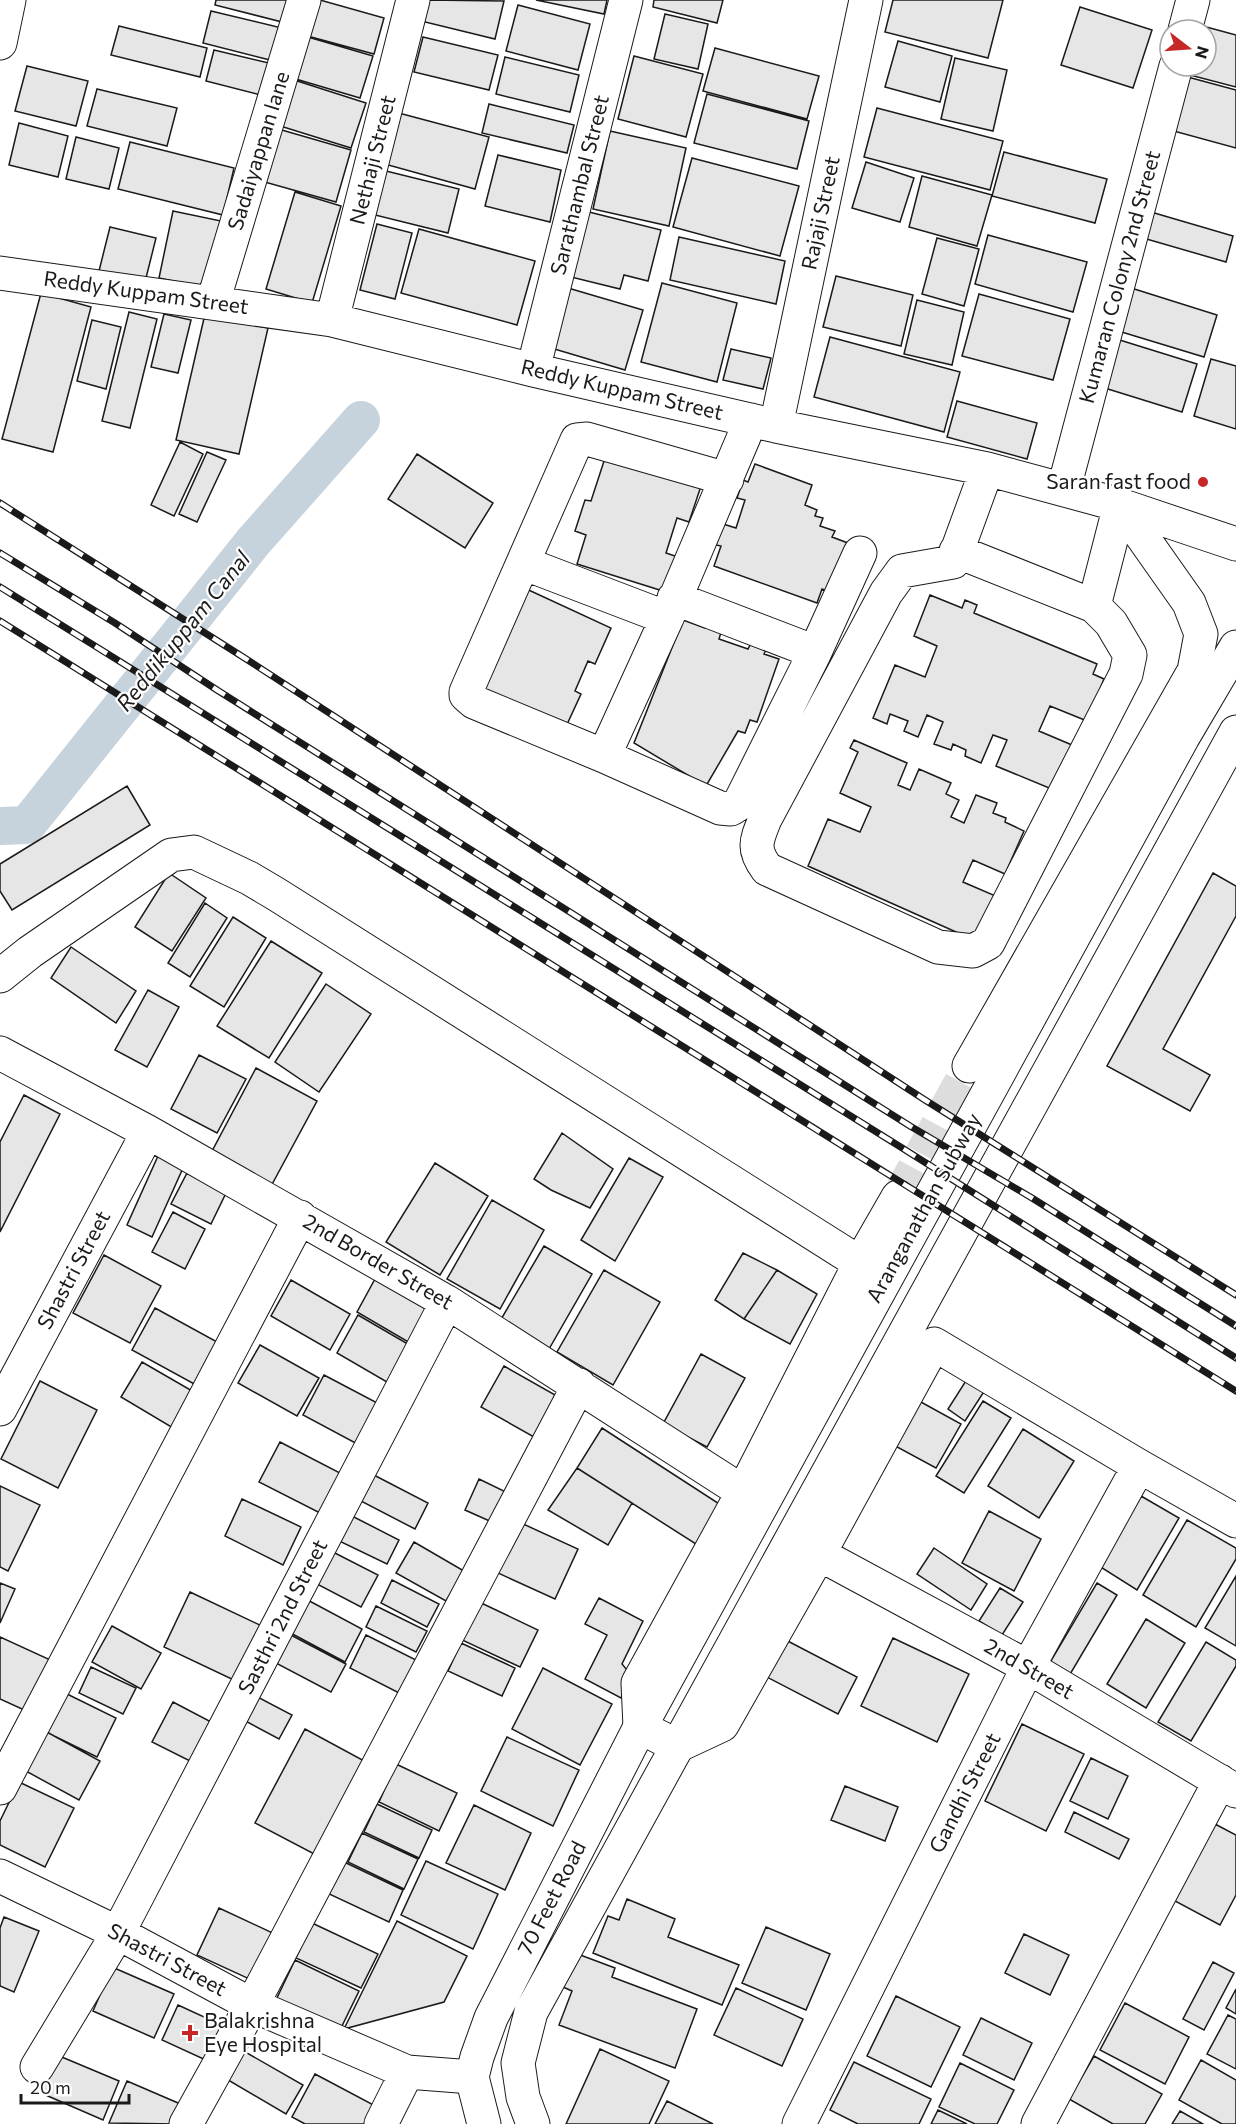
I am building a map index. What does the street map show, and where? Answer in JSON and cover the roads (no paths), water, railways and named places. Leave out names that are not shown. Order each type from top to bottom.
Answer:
[{"type":"street","points":[[0,43],[9,0]]},
{"type":"street","name":"Sadaiyappan lane","points":[[213,302],[304,0]]},
{"type":"street","name":"Nethaji Street","points":[[332,320],[413,0]]},
{"type":"street","name":"Sarathambal Street","points":[[534,370],[626,0]]},
{"type":"street","name":"Rajaji Street","points":[[604,756],[726,479],[763,423],[866,0]]},
{"type":"street","points":[[1188,18],[1193,0]]},
{"type":"street","name":"Kumaran Colony 2nd Street","points":[[1064,488],[1173,78]]},
{"type":"street","name":"Reddy Kuppam Street","points":[[0,273],[332,320],[763,423],[987,469],[1064,488],[1236,544]]},
{"type":"street","points":[[726,479],[582,438],[577,440],[466,695],[474,702],[604,756],[720,808],[730,809],[739,804],[815,652],[860,553]]},
{"type":"street","points":[[956,551],[1094,606],[1111,623],[1130,655],[1126,674],[988,943],[973,951],[938,947],[767,869],[758,857],[757,838],[886,593],[902,571],[953,562],[956,551],[987,469]]},
{"type":"street","points":[[1094,606],[1120,505]]},
{"type":"street","points":[[969,1066],[1194,671],[1202,634],[1189,603],[1120,505]]},
{"type":"street","points":[[523,563],[815,652]]},
{"type":"street","name":"Aranganathan Subway","points":[[666,1680],[1183,737],[1236,647]]},
{"type":"street","points":[[533,2124],[523,2097],[518,2063],[531,2012],[1236,732]]},
{"type":"street","points":[[0,976],[30,952],[171,855],[194,852],[249,878],[276,894],[861,1263]]},
{"type":"street","name":"2nd Border Street","points":[[0,1053],[148,1132],[447,1302],[743,1492]]},
{"type":"street","name":"Shastri Street","points":[[0,1409],[11,1360],[148,1132]]},
{"type":"street","points":[[677,1746],[640,1727],[638,1683],[743,1492],[861,1263],[898,1197]]},
{"type":"street","points":[[0,1788],[300,1217]]},
{"type":"street","name":"Sasthri 2nd Street","points":[[37,2067],[118,1933],[447,1302]]},
{"type":"street","points":[[677,1746],[722,1725],[934,1344],[1139,1467],[1236,1521]]},
{"type":"street","points":[[186,2124],[252,2005],[579,1385]]},
{"type":"street","name":"Gandhi Street","points":[[799,2124],[1028,1667],[1139,1467]]},
{"type":"street","name":"2nd Street","points":[[819,1554],[1028,1667],[1228,1786]]},
{"type":"street","name":"70 Feet Road","points":[[484,2124],[472,2077],[490,2018],[666,1680]]},
{"type":"street","points":[[1038,2124],[1228,1786]]},
{"type":"street","name":"Shastri Street","points":[[0,1876],[118,1933],[252,2005],[407,2072],[472,2077]]},
{"type":"street","points":[[381,2124],[407,2072]]},
{"type":"waterway","name":"Reddikuppam Canal","points":[[0,826],[27,825],[253,542],[361,420]]},
{"type":"tunnel","points":[[898,1197],[969,1066]]},
{"type":"railway","points":[[0,503],[243,657],[925,1100],[1236,1295]]},
{"type":"railway","points":[[0,553],[115,623],[217,690],[910,1126],[1032,1198],[1236,1326]]},
{"type":"railway","points":[[0,587],[1236,1358]]},
{"type":"railway","points":[[0,621],[1236,1391]]},
{"type":"place","name":"Saran fast food","points":[[1203,482]]},
{"type":"place","name":"Balakrishna Eye Hospital","points":[[190,2033]]}]
